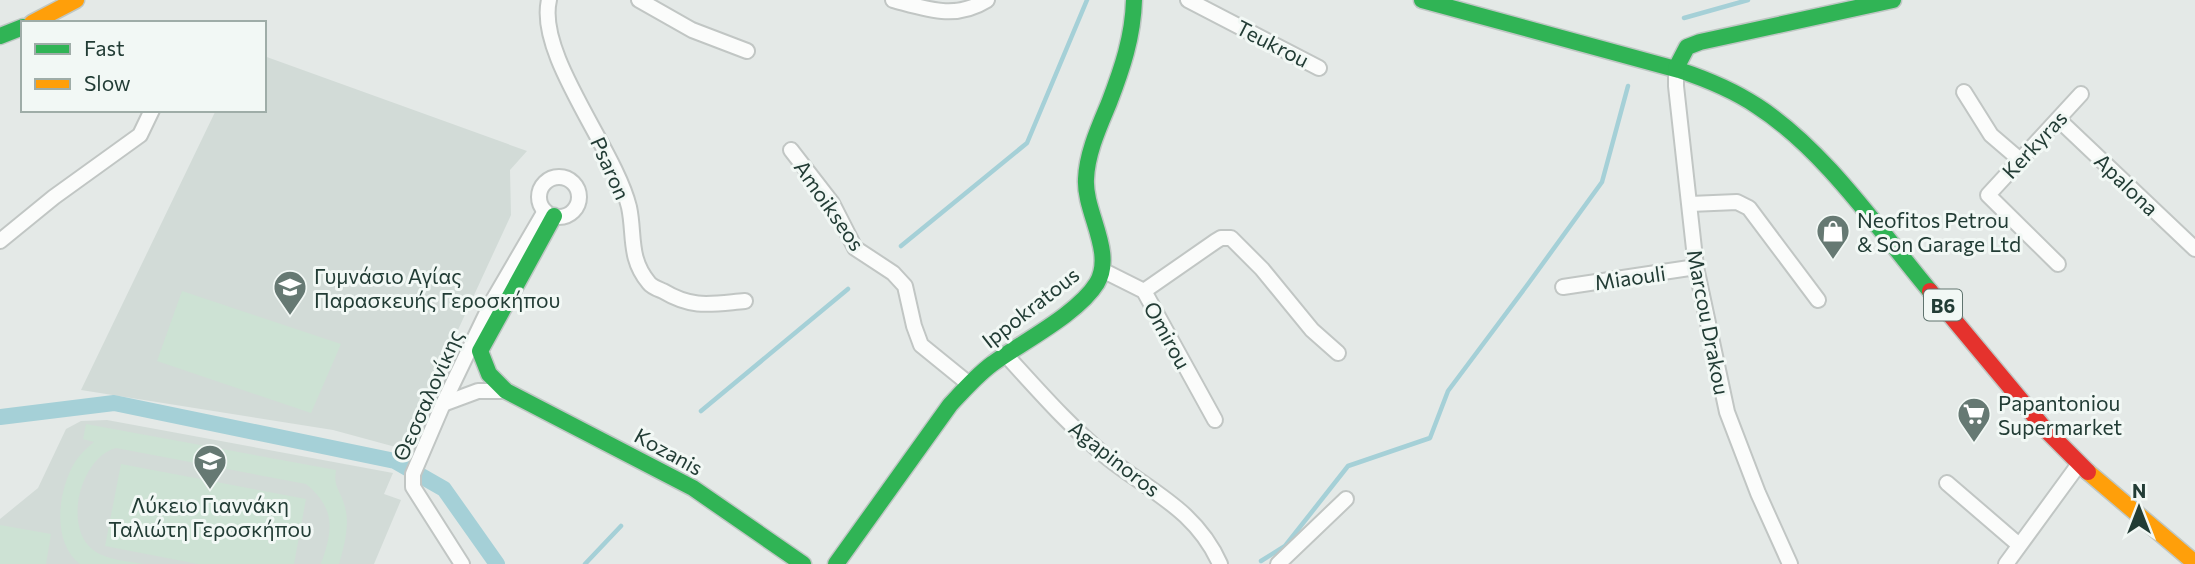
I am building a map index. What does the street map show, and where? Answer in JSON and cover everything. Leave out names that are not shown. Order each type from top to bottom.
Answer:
[{"type":"street","points":[[36,21],[76,0]]},
{"type":"street","name":"Psaron","points":[[549,0],[549,33],[571,87],[605,149],[629,206],[634,256],[650,284],[681,302],[706,304],[745,301]]},
{"type":"street","points":[[639,0],[692,30],[747,51]]},
{"type":"street","points":[[893,0],[940,13],[958,12],[976,7],[987,0]]},
{"type":"street","name":"Ippokratous","points":[[836,564],[950,405],[969,384],[989,365],[1069,309],[1098,281],[1102,270],[1100,244],[1087,201],[1086,176],[1089,155],[1126,59],[1133,28],[1134,0]]},
{"type":"street","name":"Teukrou","points":[[1188,0],[1319,68]]},
{"type":"street","name":"B6","points":[[1422,0],[1488,20],[1676,68],[1751,102],[1796,135],[1817,155],[2024,404],[2079,464],[2195,564]]},
{"type":"street","points":[[1676,68],[1687,47],[1700,41],[1893,0]]},
{"type":"street","points":[[0,36],[21,28]]},
{"type":"street","name":"Marcou Drakou","points":[[1676,68],[1675,86],[1696,267],[1727,412],[1758,493],[1790,564]]},
{"type":"street","points":[[1964,92],[1992,135],[2019,159]]},
{"type":"street","name":"Kerkyras","points":[[2058,264],[1988,195],[2081,94]]},
{"type":"street","points":[[0,241],[54,197],[140,135],[151,112]]},
{"type":"street","name":"Apalona","points":[[2059,120],[2195,249]]},
{"type":"street","name":"Amoikseos","points":[[791,150],[832,203],[855,248],[893,273],[905,286],[921,345],[969,384]]},
{"type":"street","points":[[1690,204],[1737,202],[1749,208],[1818,300]]},
{"type":"street","name":"Θεσσαλονίκης","points":[[480,351],[550,214]]},
{"type":"street","name":"Θεσσαλονίκης","points":[[462,564],[413,484],[413,474],[492,302],[550,214]]},
{"type":"street","points":[[1144,291],[1216,241],[1231,238],[1262,269],[1312,330],[1338,354]]},
{"type":"street","name":"Miaouli","points":[[1563,287],[1696,267]]},
{"type":"street","name":"Omirou","points":[[1102,270],[1144,291],[1215,420]]},
{"type":"street","name":"Kozanis","points":[[480,351],[482,364],[489,378],[506,391],[693,488],[803,564]]},
{"type":"street","name":"Agapinoros","points":[[1005,354],[1081,434],[1109,459],[1190,518],[1214,550],[1220,564]]},
{"type":"street","points":[[443,404],[478,391],[506,391]]},
{"type":"street","points":[[2006,564],[2079,464]]},
{"type":"street","points":[[1947,484],[2019,545]]},
{"type":"street","points":[[1278,564],[1346,499]]},
{"type":"shaded area","name":"Γυμνάσιο Αγίας Παρασκευής Γεροσκήπου","points":[[266,57],[527,151],[510,170],[511,215],[403,449],[333,430],[81,390],[215,112],[266,112]]},
{"type":"shaded area","name":"Λύκειο Γιαννάκη Ταλιώτη Γεροσκήπου","points":[[107,420],[393,473],[384,494],[401,500],[374,564],[0,564],[0,519],[38,488],[66,429],[81,421]]},
{"type":"green space","points":[[182,291],[341,344],[311,413],[157,361]]},
{"type":"green space","points":[[86,424],[336,470],[336,486],[345,507],[347,521],[339,564],[321,564],[328,541],[329,521],[323,502],[306,484],[116,448],[93,464],[85,478],[80,493],[79,524],[83,538],[97,553],[116,560],[144,564],[80,564],[65,543],[60,515],[69,474],[79,456],[94,442],[83,439]]},
{"type":"green space","points":[[121,464],[306,499],[294,564],[198,564],[105,546]]},
{"type":"green space","points":[[0,525],[51,534],[46,564],[0,564]]},
{"type":"waterway","points":[[901,246],[1027,143],[1087,0]]},
{"type":"waterway","points":[[1684,18],[1748,0]]},
{"type":"waterway","points":[[1261,561],[1285,546],[1348,466],[1430,438],[1448,391],[1602,182],[1628,86]]},
{"type":"waterway","points":[[701,411],[848,289]]},
{"type":"waterway","points":[[0,417],[114,403],[395,461],[444,489],[497,564]]},
{"type":"waterway","points":[[585,564],[621,526]]},
{"type":"traffic: fast","points":[[836,564],[960,394],[992,364],[1077,306],[1097,283],[1103,258],[1089,205],[1087,169],[1094,140],[1126,53],[1134,0]]},
{"type":"traffic: fast","points":[[1422,0],[1679,70],[1719,85],[1748,100],[1782,124],[1828,167],[1930,291]]},
{"type":"traffic: fast","points":[[1676,68],[1687,47],[1700,42],[1893,0]]},
{"type":"traffic: fast","points":[[0,36],[21,28]]},
{"type":"traffic: fast","points":[[554,216],[480,351],[489,374],[506,391],[693,488],[803,564]]},
{"type":"traffic: slow","points":[[36,21],[76,0]]},
{"type":"traffic: slow","points":[[2088,472],[2195,563]]},
{"type":"traffic: jam","points":[[1930,291],[2045,429],[2088,472]]},
{"type":"place","name":"Neofitos Petrou & Son Garage Ltd","points":[[1833,261]]},
{"type":"place","name":"Γυμνάσιο Αγίας Παρασκευής Γεροσκήπου","points":[[290,317]]},
{"type":"place","name":"Papantoniou Supermarket","points":[[1974,444]]},
{"type":"place","name":"Λύκειο Γιαννάκη Ταλιώτη Γεροσκήπου","points":[[210,491]]}]
